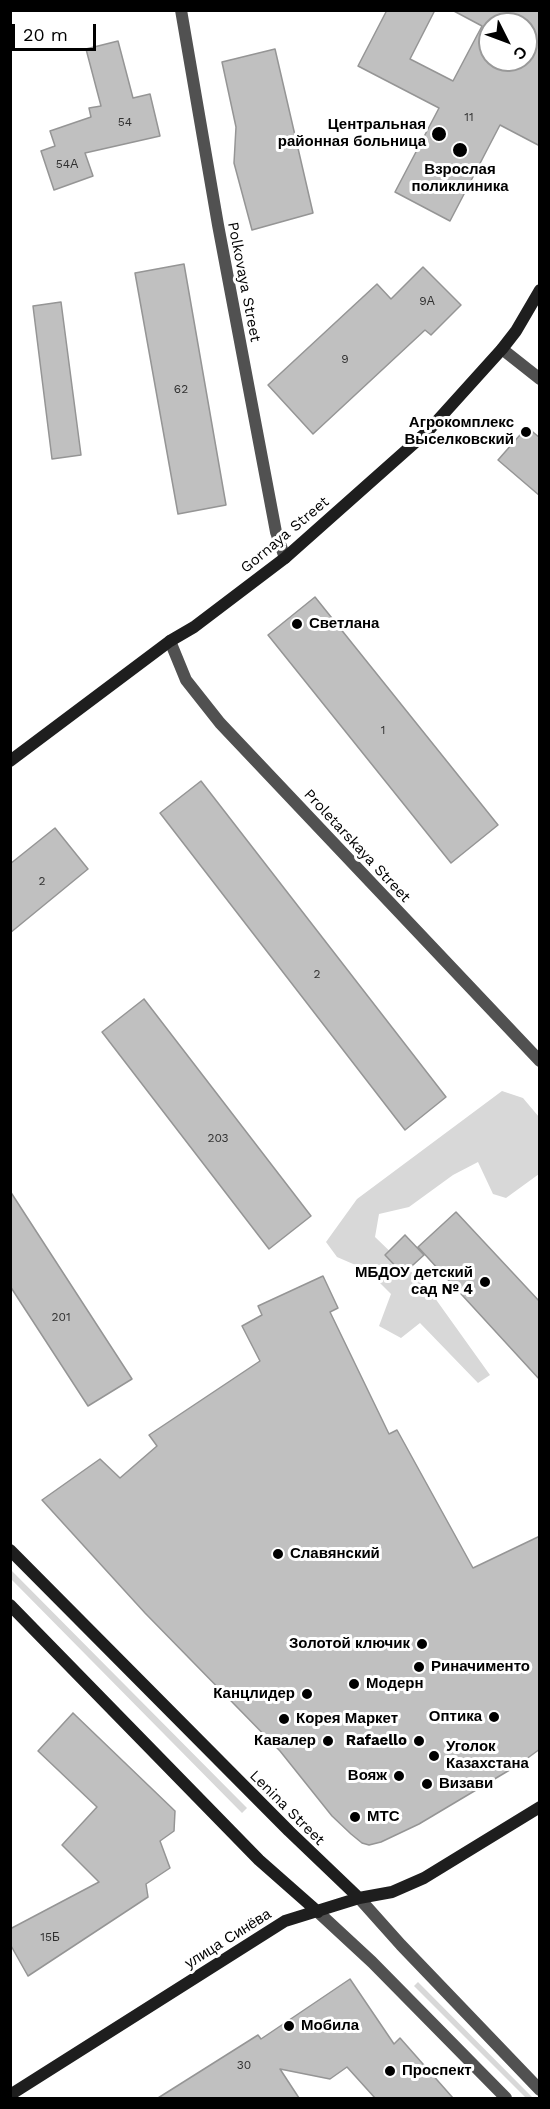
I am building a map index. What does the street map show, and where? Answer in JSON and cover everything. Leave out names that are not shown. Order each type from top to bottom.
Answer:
[{"type":"main road","name":"Gornaya Street","points":[[10,761],[285,558],[428,431],[502,349],[540,290]]},
{"type":"main road","name":"Lenina Street","points":[[10,1551],[289,1831],[359,1898]]},
{"type":"main road","points":[[10,1605],[259,1860],[318,1912]]},
{"type":"main road","name":"улица Синёва","points":[[10,2095],[285,1921],[359,1898],[392,1892],[424,1878],[540,1807]]},
{"type":"street","name":"Polkovaya Street","points":[[181,10],[218,225],[276,532],[285,558]]},
{"type":"street","points":[[502,349],[540,379]]},
{"type":"street","name":"Proletarskaya Street","points":[[170,641],[186,680],[220,723],[540,1061]]},
{"type":"street","name":"Lenina Street","points":[[359,1898],[540,2090]]},
{"type":"street","points":[[318,1912],[372,1962],[506,2098]]},
{"type":"shaded area","points":[[502,1091],[523,1098],[539,1117],[539,1174],[506,1198],[493,1194],[478,1162],[453,1175],[409,1207],[379,1214],[375,1237],[427,1287],[490,1375],[478,1383],[420,1323],[401,1338],[379,1326],[391,1294],[367,1270],[337,1257],[326,1242],[357,1199]]},
{"type":"shaded area","points":[[10,1569],[247,1808],[242,1813],[11,1579]]},
{"type":"shaded area","points":[[418,1982],[533,2098],[526,2098],[414,1986]]},
{"type":"building","points":[[387,10],[435,10],[410,59],[453,81],[478,34],[478,72],[538,72],[538,12],[478,12],[478,24],[452,10],[540,10],[540,146],[500,125],[450,221],[395,192],[439,108],[358,66]]},
{"type":"building","points":[[118,41],[133,98],[150,94],[160,136],[85,153],[93,176],[54,190],[41,151],[55,146],[50,131],[91,117],[89,108],[101,106],[86,49]]},
{"type":"building","points":[[275,49],[313,213],[252,230],[234,163],[236,127],[222,62]]},
{"type":"building","points":[[184,264],[226,505],[178,514],[135,273]]},
{"type":"building","points":[[423,267],[461,305],[431,335],[425,330],[313,434],[268,385],[377,284],[391,299]]},
{"type":"building","points":[[61,302],[81,455],[52,459],[33,306]]},
{"type":"building","points":[[527,427],[540,438],[540,496],[498,460]]},
{"type":"building","points":[[315,597],[498,825],[451,863],[268,635]]},
{"type":"building","points":[[201,781],[446,1097],[405,1130],[160,813]]},
{"type":"building","points":[[55,828],[88,869],[10,933],[10,864]]},
{"type":"building","points":[[144,999],[311,1216],[269,1249],[102,1032]]},
{"type":"building","points":[[10,1191],[132,1379],[88,1406],[10,1286]]},
{"type":"building","name":"МБДОУ детский сад № 4","points":[[456,1212],[540,1302],[540,1380],[418,1247]]},
{"type":"building","points":[[405,1235],[424,1255],[403,1274],[385,1255]]},
{"type":"building","name":"Славянский","points":[[323,1276],[338,1308],[330,1312],[389,1434],[397,1430],[473,1568],[540,1536],[540,1749],[518,1765],[419,1824],[381,1842],[369,1845],[362,1843],[332,1816],[280,1751],[145,1613],[42,1500],[100,1459],[120,1478],[157,1446],[149,1435],[260,1361],[242,1326],[262,1315],[258,1306]]},
{"type":"building","points":[[73,1713],[175,1811],[174,1831],[160,1841],[170,1868],[146,1884],[148,1897],[28,1976],[10,1944],[10,1929],[99,1882],[62,1845],[97,1807],[38,1751]]},
{"type":"building","points":[[350,1979],[394,2044],[400,2038],[453,2098],[375,2098],[347,2067],[330,2079],[280,2069],[299,2098],[158,2098],[258,2035],[261,2039]]},
{"type":"place","name":"Центральная районная больница","points":[[439,134]]},
{"type":"place","name":"Взрослая поликлиника","points":[[460,150]]},
{"type":"place","name":"Агрокомплекс Выселковский","points":[[526,432]]},
{"type":"place","name":"Светлана","points":[[297,624]]},
{"type":"place","name":"МБДОУ детский сад № 4","points":[[485,1282]]},
{"type":"place","name":"Славянский","points":[[278,1554]]},
{"type":"place","name":"Золотой ключик","points":[[422,1644]]},
{"type":"place","name":"Риначименто","points":[[419,1667]]},
{"type":"place","name":"Модерн","points":[[354,1684]]},
{"type":"place","name":"Канцлидер","points":[[307,1694]]},
{"type":"place","name":"Оптика","points":[[494,1717]]},
{"type":"place","name":"Корея Маркет","points":[[284,1719]]},
{"type":"place","name":"Кавалер","points":[[328,1741]]},
{"type":"place","name":"Rafaello","points":[[419,1741]]},
{"type":"place","name":"Уголок Казахстана","points":[[434,1756]]},
{"type":"place","name":"Вояж","points":[[399,1776]]},
{"type":"place","name":"Визави","points":[[427,1784]]},
{"type":"place","name":"МТС","points":[[355,1817]]},
{"type":"place","name":"Мобила","points":[[289,2026]]},
{"type":"place","name":"Проспект","points":[[390,2071]]}]
